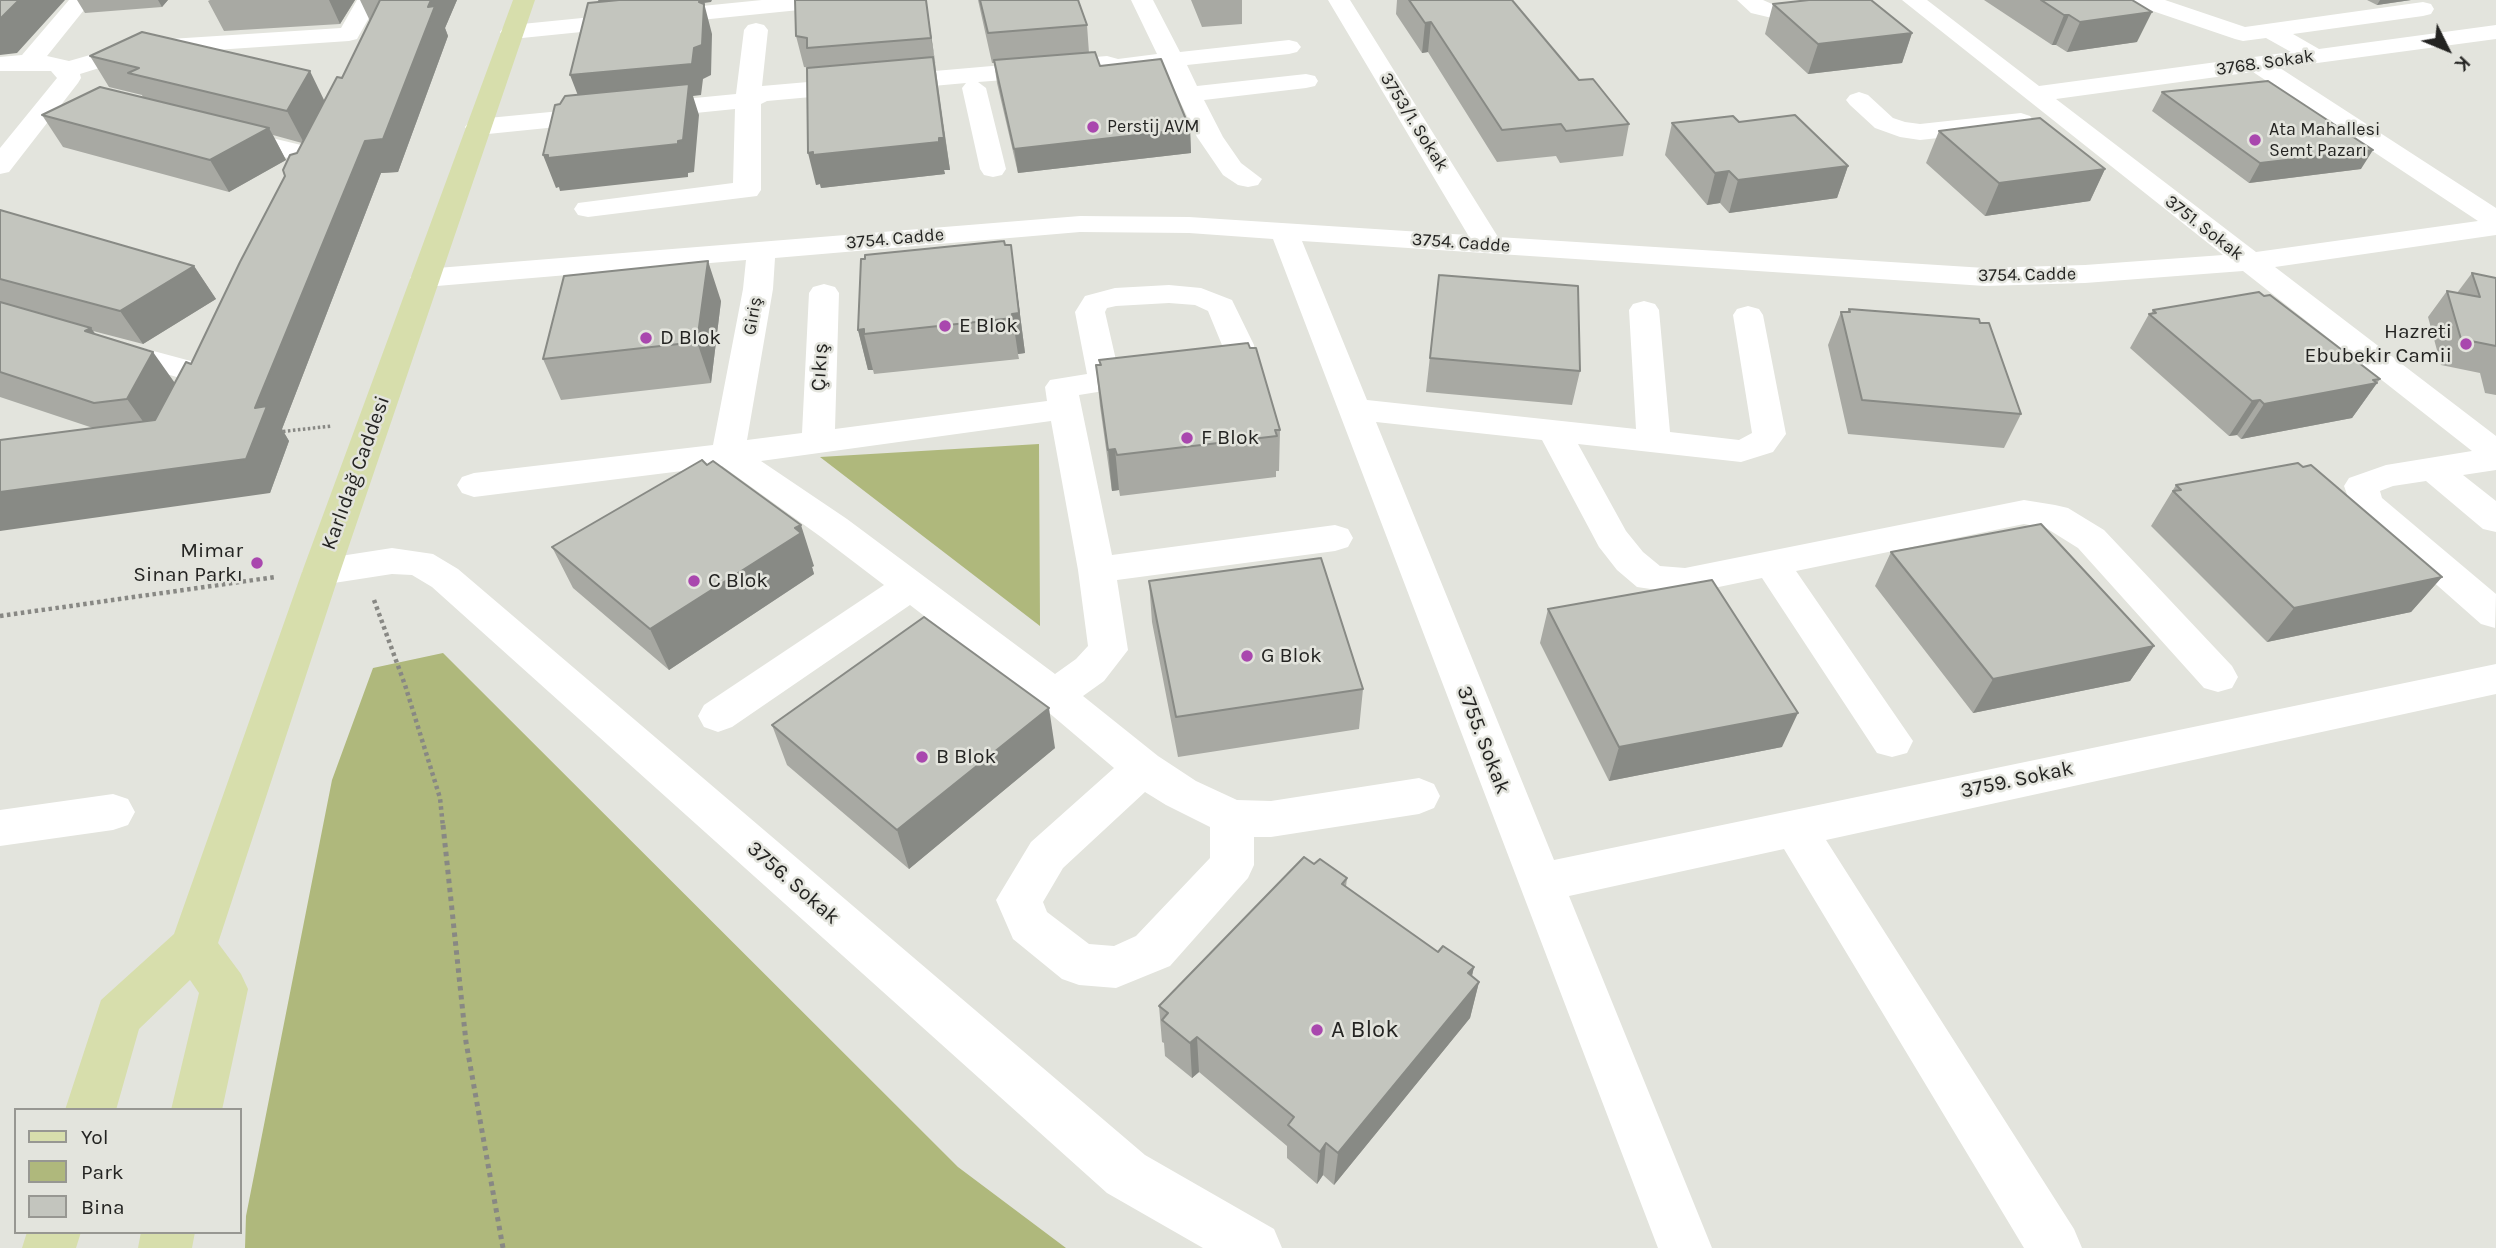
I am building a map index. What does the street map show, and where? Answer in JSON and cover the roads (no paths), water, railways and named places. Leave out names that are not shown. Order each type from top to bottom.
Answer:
[{"type":"main road","name":"Karlıdağ Caddesi","points":[[91,1108],[118,1016],[193,947],[341,569],[374,421],[524,0]]},
{"type":"main road","points":[[193,947],[224,989],[196,1108]]},
{"type":"street","points":[[29,62],[81,0]]},
{"type":"street","points":[[0,166],[62,81],[139,48],[349,34],[368,0]]},
{"type":"street","points":[[512,32],[829,0]]},
{"type":"street","points":[[1142,0],[1210,137],[1232,169],[1248,179]]},
{"type":"street","name":"3753/1. Sokak","points":[[1339,0],[1489,245]]},
{"type":"street","points":[[1748,0],[1759,8],[1772,11],[1847,4]]},
{"type":"street","name":"3751. Sokak","points":[[1913,0],[2496,453]]},
{"type":"street","points":[[2143,0],[2243,34],[2423,9]]},
{"type":"street","points":[[2279,7],[2298,26]]},
{"type":"street","points":[[588,209],[747,190],[748,100],[756,30]]},
{"type":"street","points":[[2270,30],[2314,56]]},
{"type":"street","name":"3768. Sokak","points":[[2035,94],[2496,32]]},
{"type":"street","points":[[478,127],[748,100],[761,94],[786,91],[1107,63],[1117,66],[1289,47]]},
{"type":"street","points":[[0,64],[57,64],[62,81],[84,100]]},
{"type":"street","points":[[2257,64],[2496,220]]},
{"type":"street","points":[[748,100],[757,107],[784,106],[1097,75],[1110,72],[1117,66]]},
{"type":"street","points":[[1188,94],[1306,80]]},
{"type":"street","points":[[974,88],[993,169]]},
{"type":"street","points":[[1859,100],[1884,123],[1920,132],[2021,121]]},
{"type":"street","points":[[205,130],[309,165],[325,133]]},
{"type":"street","name":"3754. Cadde","points":[[425,278],[1080,224],[1138,223],[1284,231],[1985,276],[2074,275],[2247,262],[2482,229]]},
{"type":"street","points":[[2482,229],[2496,250]]},
{"type":"street","name":"3755. Sokak","points":[[1284,231],[1685,1248]]},
{"type":"street","name":"Giriş","points":[[729,454],[758,289],[761,250]]},
{"type":"street","name":"Çıkış","points":[[818,442],[824,293]]},
{"type":"street","points":[[1055,695],[1090,670],[1108,650],[1097,570],[1061,387],[1118,381],[1090,312],[1096,302],[1115,297],[1169,293],[1201,297],[1221,306],[1238,345],[1239,357],[1226,368],[1172,374]]},
{"type":"street","points":[[1644,310],[1654,442]]},
{"type":"street","points":[[1354,409],[1741,451],[1761,444],[1769,434],[1748,315]]},
{"type":"street","points":[[81,339],[202,374]]},
{"type":"street","points":[[474,485],[1066,409]]},
{"type":"street","points":[[1554,431],[1612,538],[1630,561],[1650,578],[1685,581],[2024,512],[2055,517],[2091,539],[2218,677]]},
{"type":"street","points":[[729,454],[834,528],[1055,695],[1143,768],[1181,793],[1232,818],[1271,819],[1419,796]]},
{"type":"street","points":[[2494,614],[2366,503],[2361,486],[2386,476],[2496,459]]},
{"type":"street","points":[[2433,469],[2496,520]]},
{"type":"street","points":[[1097,570],[1335,538]]},
{"type":"street","name":"3756. Sokak","points":[[341,569],[392,561],[420,563],[445,578],[1125,1174],[1255,1248]]},
{"type":"street","points":[[1771,563],[1892,741]]},
{"type":"street","points":[[718,716],[909,587]]},
{"type":"street","name":"3759. Sokak","points":[[1539,883],[2496,679]]},
{"type":"street","points":[[1143,768],[1047,855],[1019,900],[1029,925],[1079,964],[1116,967],[1153,951],[1232,866],[1232,818]]},
{"type":"street","points":[[0,828],[113,812]]},
{"type":"street","points":[[1794,827],[2055,1248]]},
{"type":"place","name":"Perstij AVM","points":[[1093,127]]},
{"type":"place","name":"Ata Mahallesi Semt Pazarı","points":[[2255,140]]},
{"type":"place","name":"E Blok","points":[[945,326]]},
{"type":"place","name":"D Blok","points":[[646,338]]},
{"type":"place","name":"Hazreti Ebubekir Camii","points":[[2466,344]]},
{"type":"place","name":"F Blok","points":[[1187,438]]},
{"type":"place","name":"Mimar Sinan Parkı","points":[[257,563]]},
{"type":"place","name":"C Blok","points":[[694,581]]},
{"type":"place","name":"G Blok","points":[[1247,656]]},
{"type":"place","name":"B Blok","points":[[922,757]]},
{"type":"place","name":"A Blok","points":[[1317,1030]]}]
